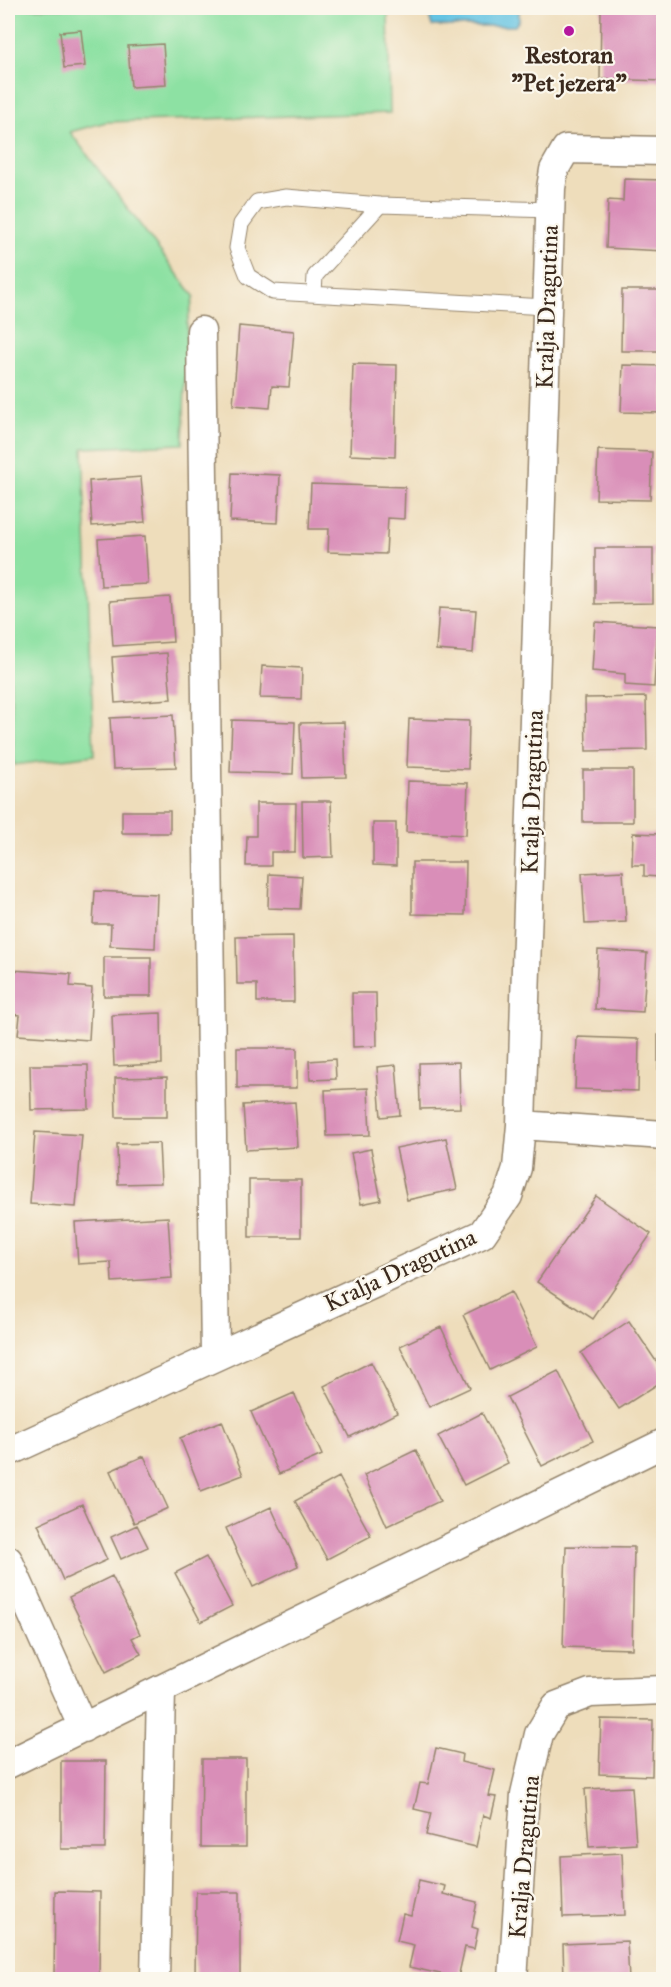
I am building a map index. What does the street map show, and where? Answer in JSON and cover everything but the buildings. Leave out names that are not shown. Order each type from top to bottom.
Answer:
[{"type":"street","name":"Kralja Dragutina","points":[[8,1452],[482,1234],[507,1196],[517,1168],[521,1125],[551,188],[554,170],[566,149],[663,151]]},
{"type":"street","points":[[201,331],[215,1356]]},
{"type":"street","points":[[521,1125],[663,1135]]},
{"type":"street","points":[[8,1764],[663,1443]]},
{"type":"street","points":[[8,1560],[83,1728]]},
{"type":"street","points":[[155,1980],[161,1689]]},
{"type":"street","name":"Kralja Dragutina","points":[[513,1980],[525,1794],[539,1734],[556,1706],[590,1694],[663,1690]]},
{"type":"lane","points":[[546,307],[273,291],[248,276],[237,248],[242,224],[257,202],[286,197],[380,205],[551,210]]},
{"type":"lane","points":[[314,293],[315,276],[380,205]]},
{"type":"green space","points":[[8,8],[388,8],[390,113],[106,122],[70,132],[194,296],[187,323],[183,444],[83,448],[94,755],[14,765],[8,634]]},
{"type":"water","points":[[430,8],[519,8],[519,20],[515,26],[432,26]]},
{"type":"place","name":"Restoran \"Pet jezera\"","points":[[569,31]]}]
